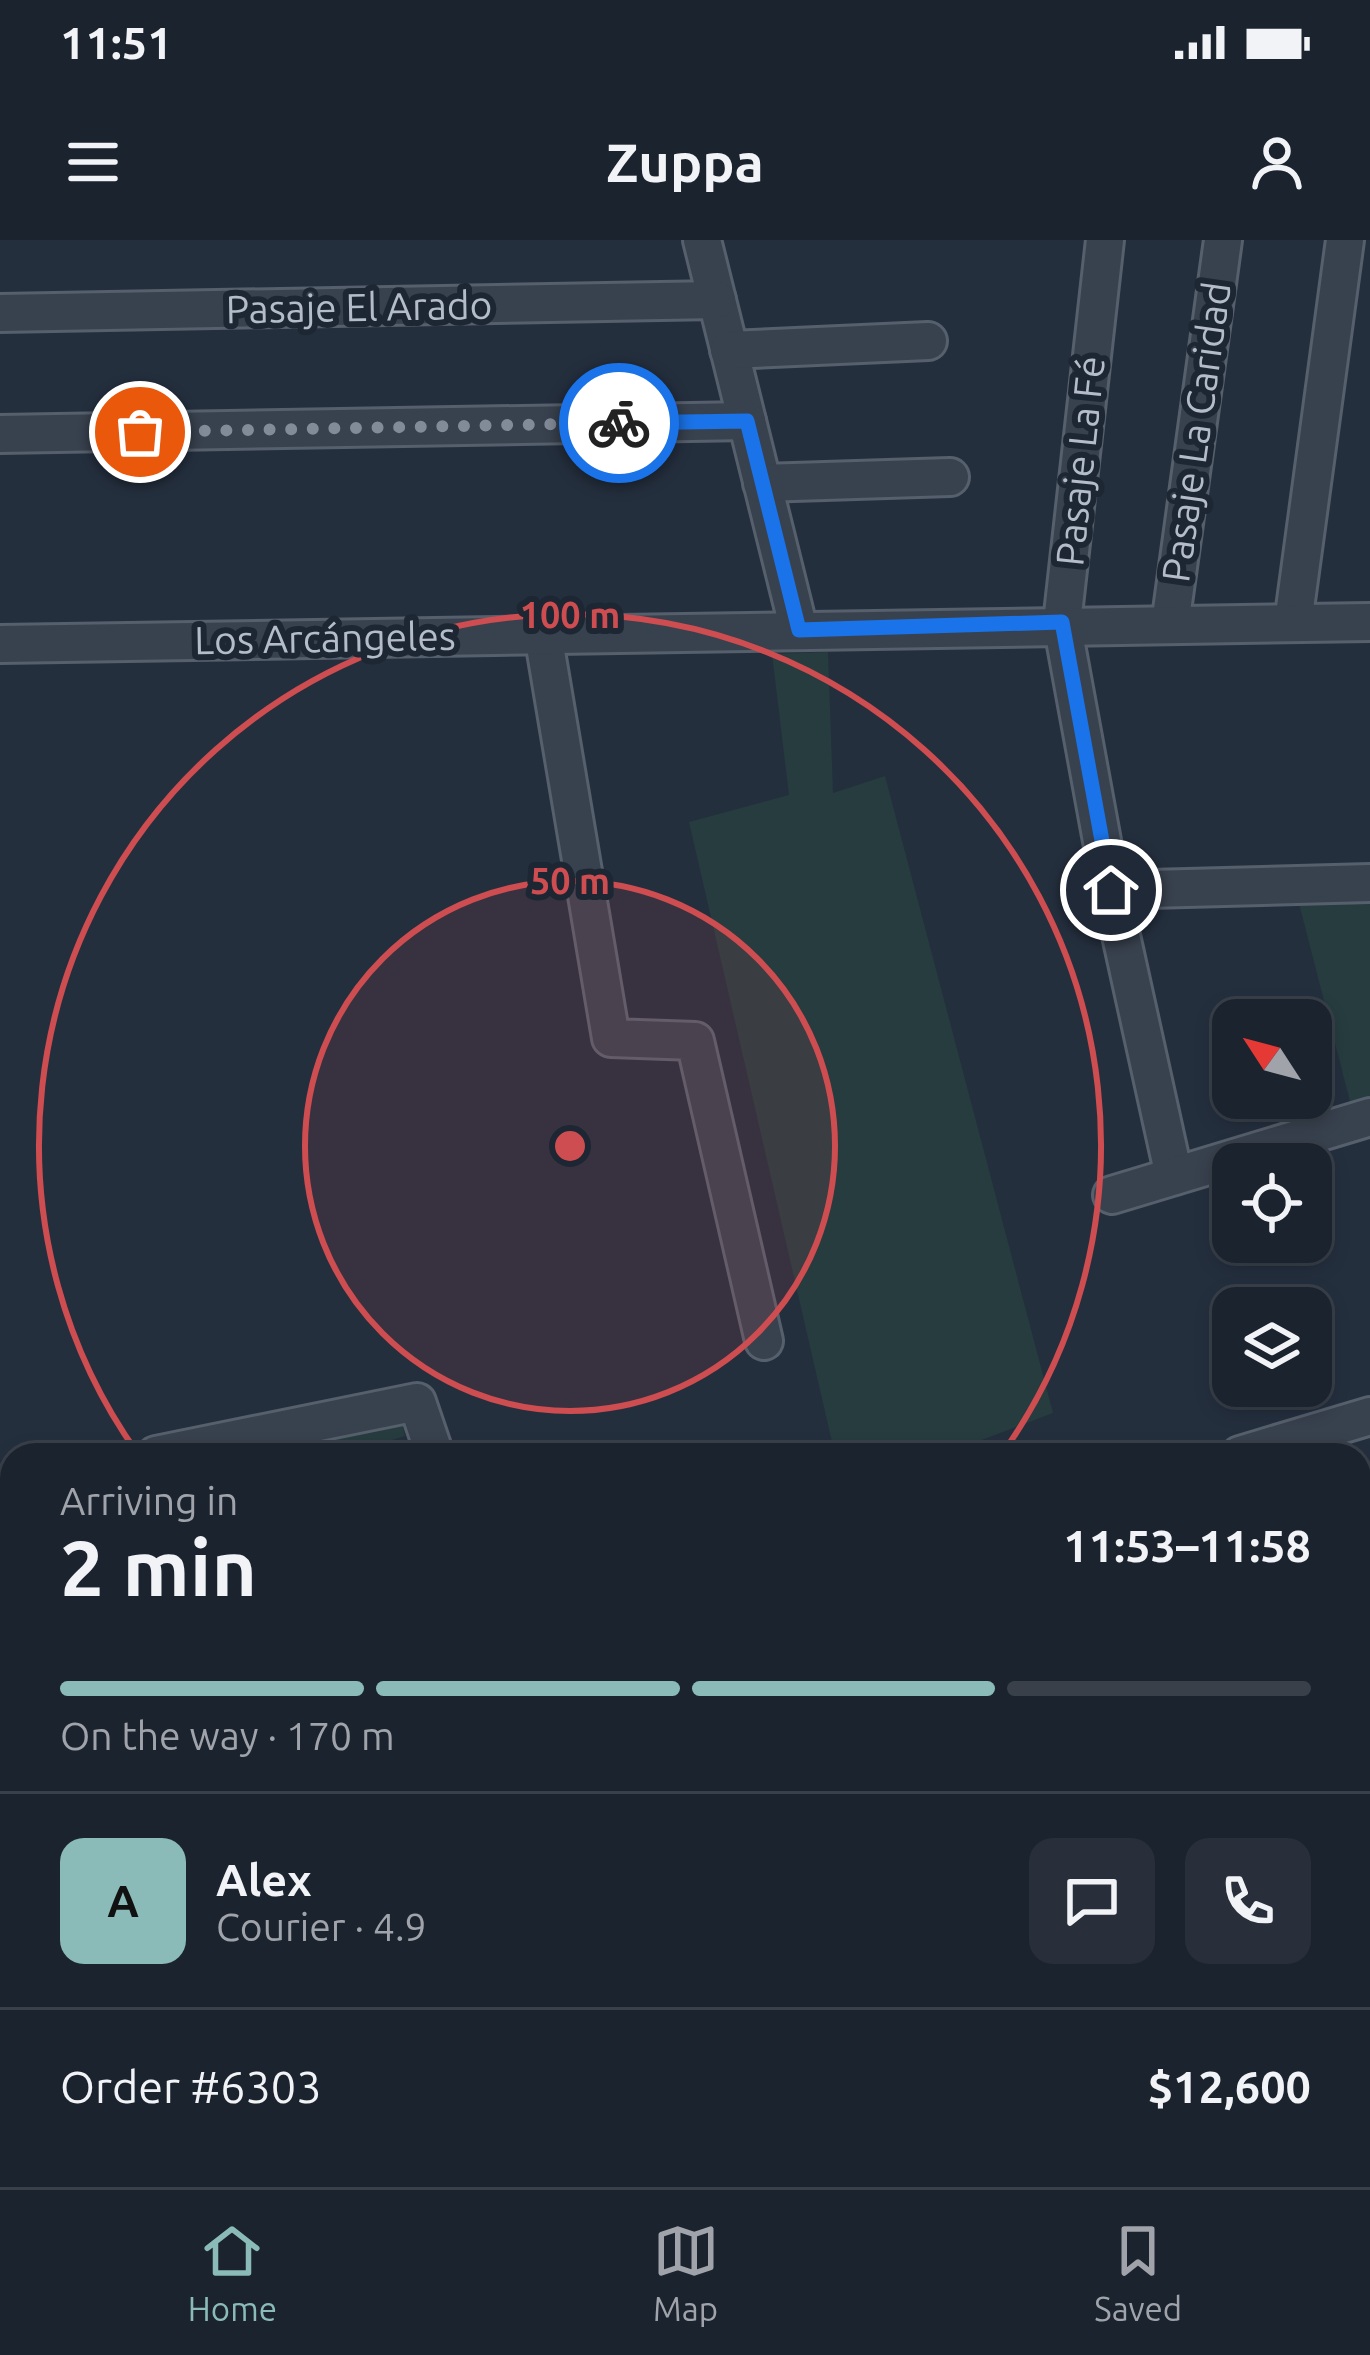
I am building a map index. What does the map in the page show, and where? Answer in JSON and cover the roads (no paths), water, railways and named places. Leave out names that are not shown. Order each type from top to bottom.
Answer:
[{"type":"street","points":[[702,240],[799,630]]},
{"type":"street","name":"Pasaje La Fé","points":[[1105,240],[1062,622],[1111,890],[1174,1176]]},
{"type":"street","name":"Pasaje La Caridad","points":[[1170,625],[1223,240]]},
{"type":"street","points":[[1292,622],[1345,240]]},
{"type":"street","name":"Pasaje El Arado","points":[[0,313],[717,300]]},
{"type":"street","points":[[729,350],[928,341]]},
{"type":"street","points":[[0,434],[747,421]]},
{"type":"street","points":[[762,483],[950,477]]},
{"type":"street","name":"Los Arcángeles","points":[[0,644],[1062,622],[1370,622]]},
{"type":"street","points":[[543,634],[610,1038],[695,1041],[764,1341]]},
{"type":"street","points":[[1111,890],[1370,884]]},
{"type":"street","points":[[1112,1195],[1370,1117]]},
{"type":"street","points":[[215,1443],[417,1402],[431,1443]]},
{"type":"street","points":[[1289,1443],[1370,1416]]}]
